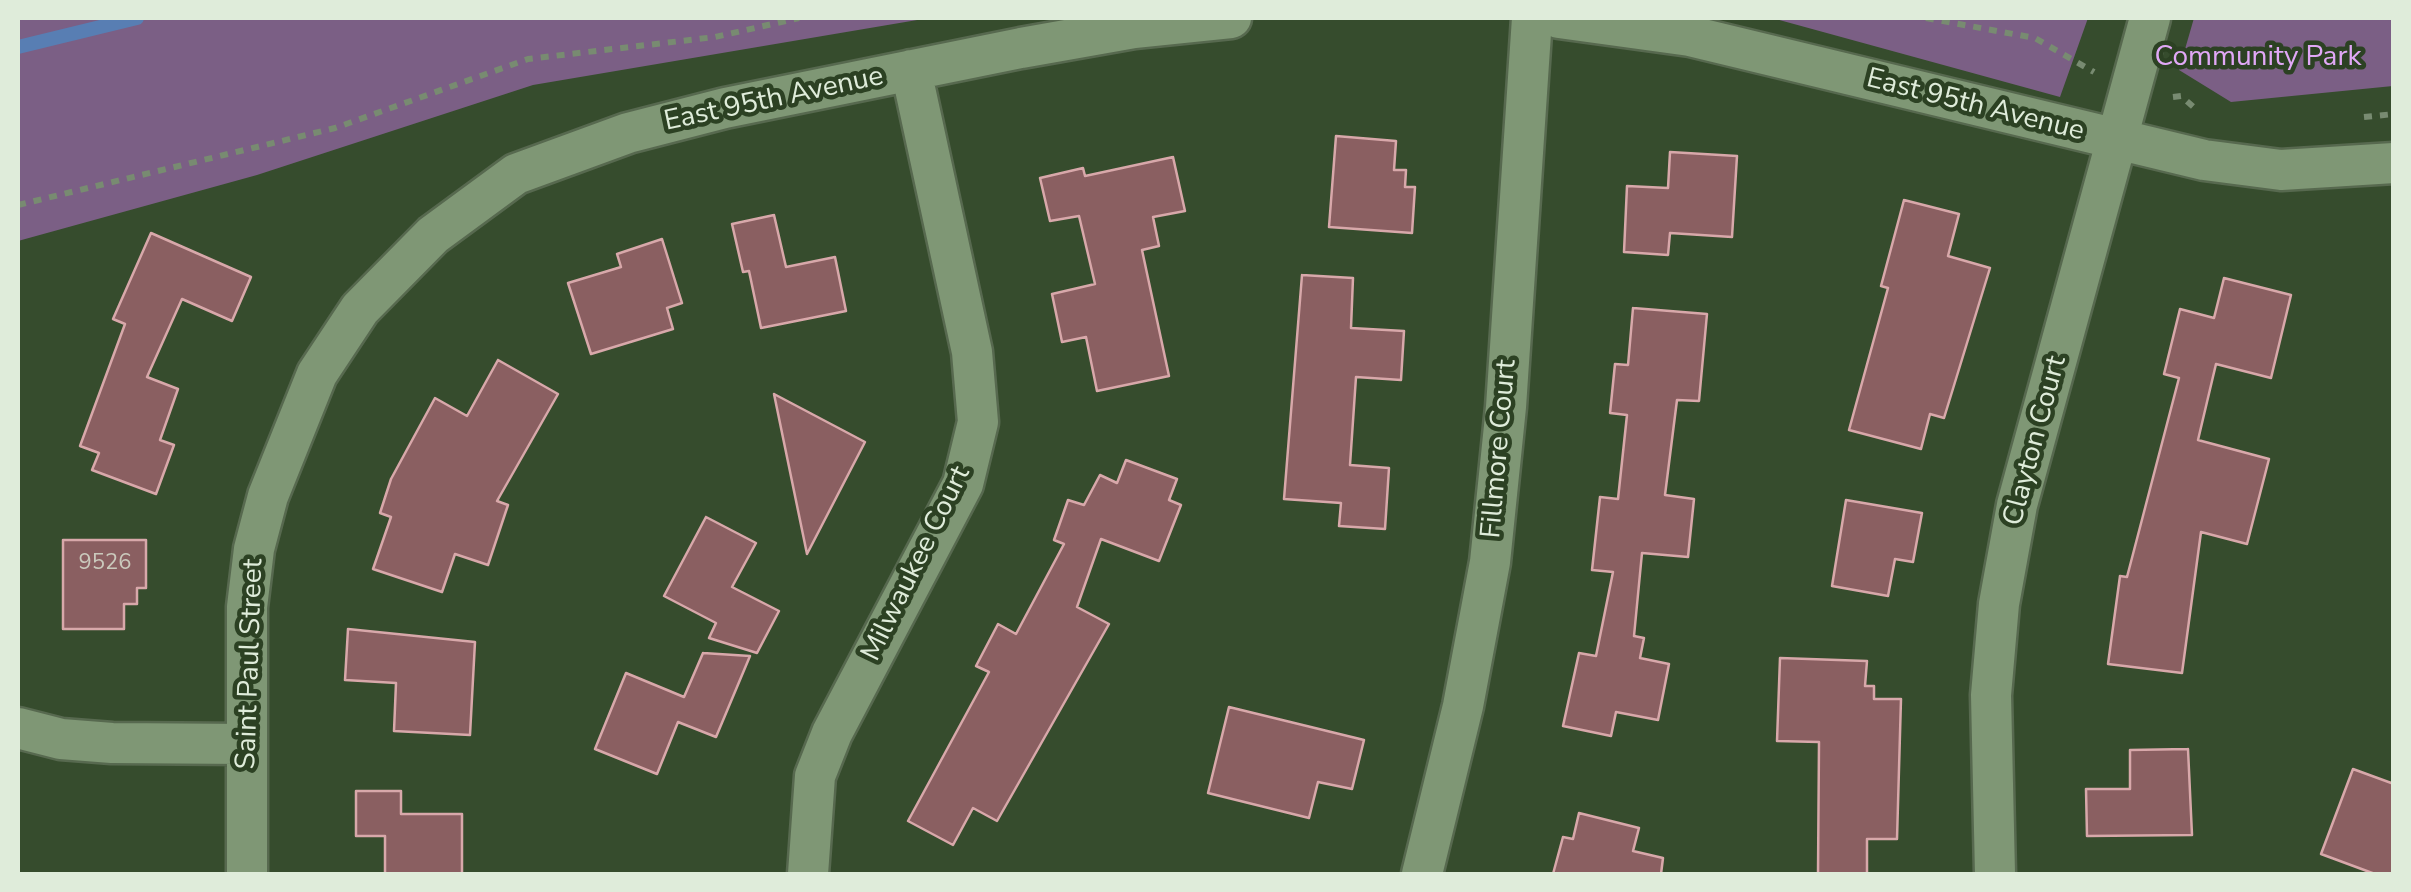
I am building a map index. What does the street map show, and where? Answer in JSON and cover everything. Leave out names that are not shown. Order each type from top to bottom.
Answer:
[{"type":"street","name":"East 95th Avenue","points":[[368,300],[472,203],[546,162],[628,133],[725,108],[911,70],[1134,28],[1231,18]]},
{"type":"street","name":"Fillmore Court","points":[[1422,874],[1463,706],[1490,562],[1506,407],[1532,18]]},
{"type":"street","name":"East 95th Avenue","points":[[1559,18],[1728,44],[2204,160],[2281,170],[2394,163]]},
{"type":"street","name":"Clayton Court","points":[[1995,874],[1991,695],[1999,604],[2017,506],[2150,18]]},
{"type":"street","name":"Milwaukee Court","points":[[808,874],[815,776],[832,733],[964,484],[978,422],[972,352],[911,70]]},
{"type":"street","name":"Saint Paul Street","points":[[246,874],[248,607],[254,549],[268,496],[317,374],[368,300]]},
{"type":"street","points":[[18,728],[61,740],[247,744]]},
{"type":"path","points":[[18,205],[336,128],[528,58],[715,37],[799,18]]},
{"type":"path","points":[[1926,18],[2035,38],[2082,68]]},
{"type":"path","points":[[2177,98],[2182,96],[2204,114]]},
{"type":"path","points":[[2354,118],[2394,114]]},
{"type":"green space","points":[[18,18],[929,18],[533,85],[257,175],[18,241]]},
{"type":"green space","points":[[1772,18],[2088,18],[2060,97]]},
{"type":"green space","name":"Community Park","points":[[2194,18],[2393,18],[2393,86],[2231,102],[2179,70]]},
{"type":"building","points":[[1336,136],[1396,141],[1394,170],[1406,170],[1405,187],[1415,187],[1412,233],[1329,227]]},
{"type":"building","points":[[1670,152],[1737,156],[1732,237],[1670,233],[1668,255],[1624,252],[1627,186],[1668,188]]},
{"type":"building","points":[[1173,157],[1185,211],[1153,217],[1159,246],[1142,250],[1169,376],[1097,391],[1086,337],[1062,342],[1052,294],[1095,284],[1079,216],[1050,221],[1040,178],[1083,168],[1085,176]]},
{"type":"building","points":[[1904,200],[1959,214],[1948,256],[1990,268],[1944,418],[1930,414],[1921,449],[1849,430],[1888,288],[1881,286]]},
{"type":"building","points":[[774,215],[786,267],[835,257],[846,311],[761,328],[749,271],[743,272],[732,224]]},
{"type":"building","points":[[151,233],[251,277],[232,321],[182,299],[147,377],[178,389],[160,440],[174,445],[156,494],[92,470],[99,453],[80,446],[125,324],[113,319]]},
{"type":"building","points":[[662,239],[682,303],[667,308],[673,329],[591,354],[568,283],[621,267],[617,254]]},
{"type":"building","points":[[1302,275],[1353,278],[1351,328],[1404,331],[1401,380],[1356,377],[1350,465],[1389,468],[1385,529],[1339,526],[1341,503],[1284,499]]},
{"type":"building","points":[[2224,278],[2291,295],[2271,378],[2216,364],[2198,440],[2269,459],[2247,544],[2201,532],[2182,673],[2108,664],[2120,576],[2127,577],[2179,378],[2164,374],[2180,309],[2214,318]]},
{"type":"building","points":[[1633,308],[1707,314],[1699,401],[1677,400],[1665,495],[1694,499],[1688,557],[1642,553],[1634,636],[1644,638],[1640,658],[1669,664],[1658,720],[1616,712],[1611,736],[1563,726],[1579,653],[1596,656],[1613,572],[1592,570],[1600,497],[1618,499],[1627,415],[1610,413],[1615,364],[1628,365]]},
{"type":"building","points":[[498,360],[558,394],[497,501],[508,505],[488,565],[455,554],[442,592],[373,569],[391,517],[380,513],[391,479],[435,398],[467,416]]},
{"type":"building","points":[[774,394],[865,442],[807,554]]},
{"type":"building","points":[[1126,460],[1177,479],[1169,500],[1181,505],[1159,561],[1101,539],[1077,607],[1109,624],[997,821],[973,808],[953,845],[908,821],[989,672],[976,666],[998,624],[1016,634],[1064,544],[1054,540],[1068,500],[1084,505],[1100,475],[1117,483]]},
{"type":"building","points":[[1846,500],[1922,513],[1913,562],[1895,559],[1888,596],[1832,586]]},
{"type":"building","points":[[706,517],[756,543],[732,587],[779,611],[757,653],[709,638],[716,623],[664,596]]},
{"type":"building","points":[[63,540],[146,540],[146,588],[137,588],[137,604],[124,604],[124,629],[63,629]]},
{"type":"building","points":[[348,629],[475,642],[470,735],[394,731],[396,683],[345,680]]},
{"type":"building","points":[[703,653],[750,656],[716,737],[678,722],[657,774],[595,749],[626,673],[684,697]]},
{"type":"building","points":[[1780,658],[1867,661],[1865,686],[1874,686],[1874,699],[1901,699],[1897,839],[1867,839],[1867,874],[1818,874],[1819,742],[1777,741]]},
{"type":"building","points":[[1229,707],[1364,740],[1352,789],[1318,782],[1309,818],[1208,793]]},
{"type":"building","points":[[2188,749],[2192,835],[2087,836],[2086,789],[2130,789],[2130,750]]},
{"type":"building","points":[[2353,769],[2394,784],[2394,874],[2375,874],[2321,854]]},
{"type":"building","points":[[356,791],[401,791],[401,814],[462,814],[462,874],[385,874],[385,836],[356,836]]},
{"type":"building","points":[[1579,813],[1639,828],[1633,851],[1663,858],[1661,874],[1553,874],[1563,837],[1573,839]]},
{"type":"waterway","points":[[18,47],[137,18]]}]
